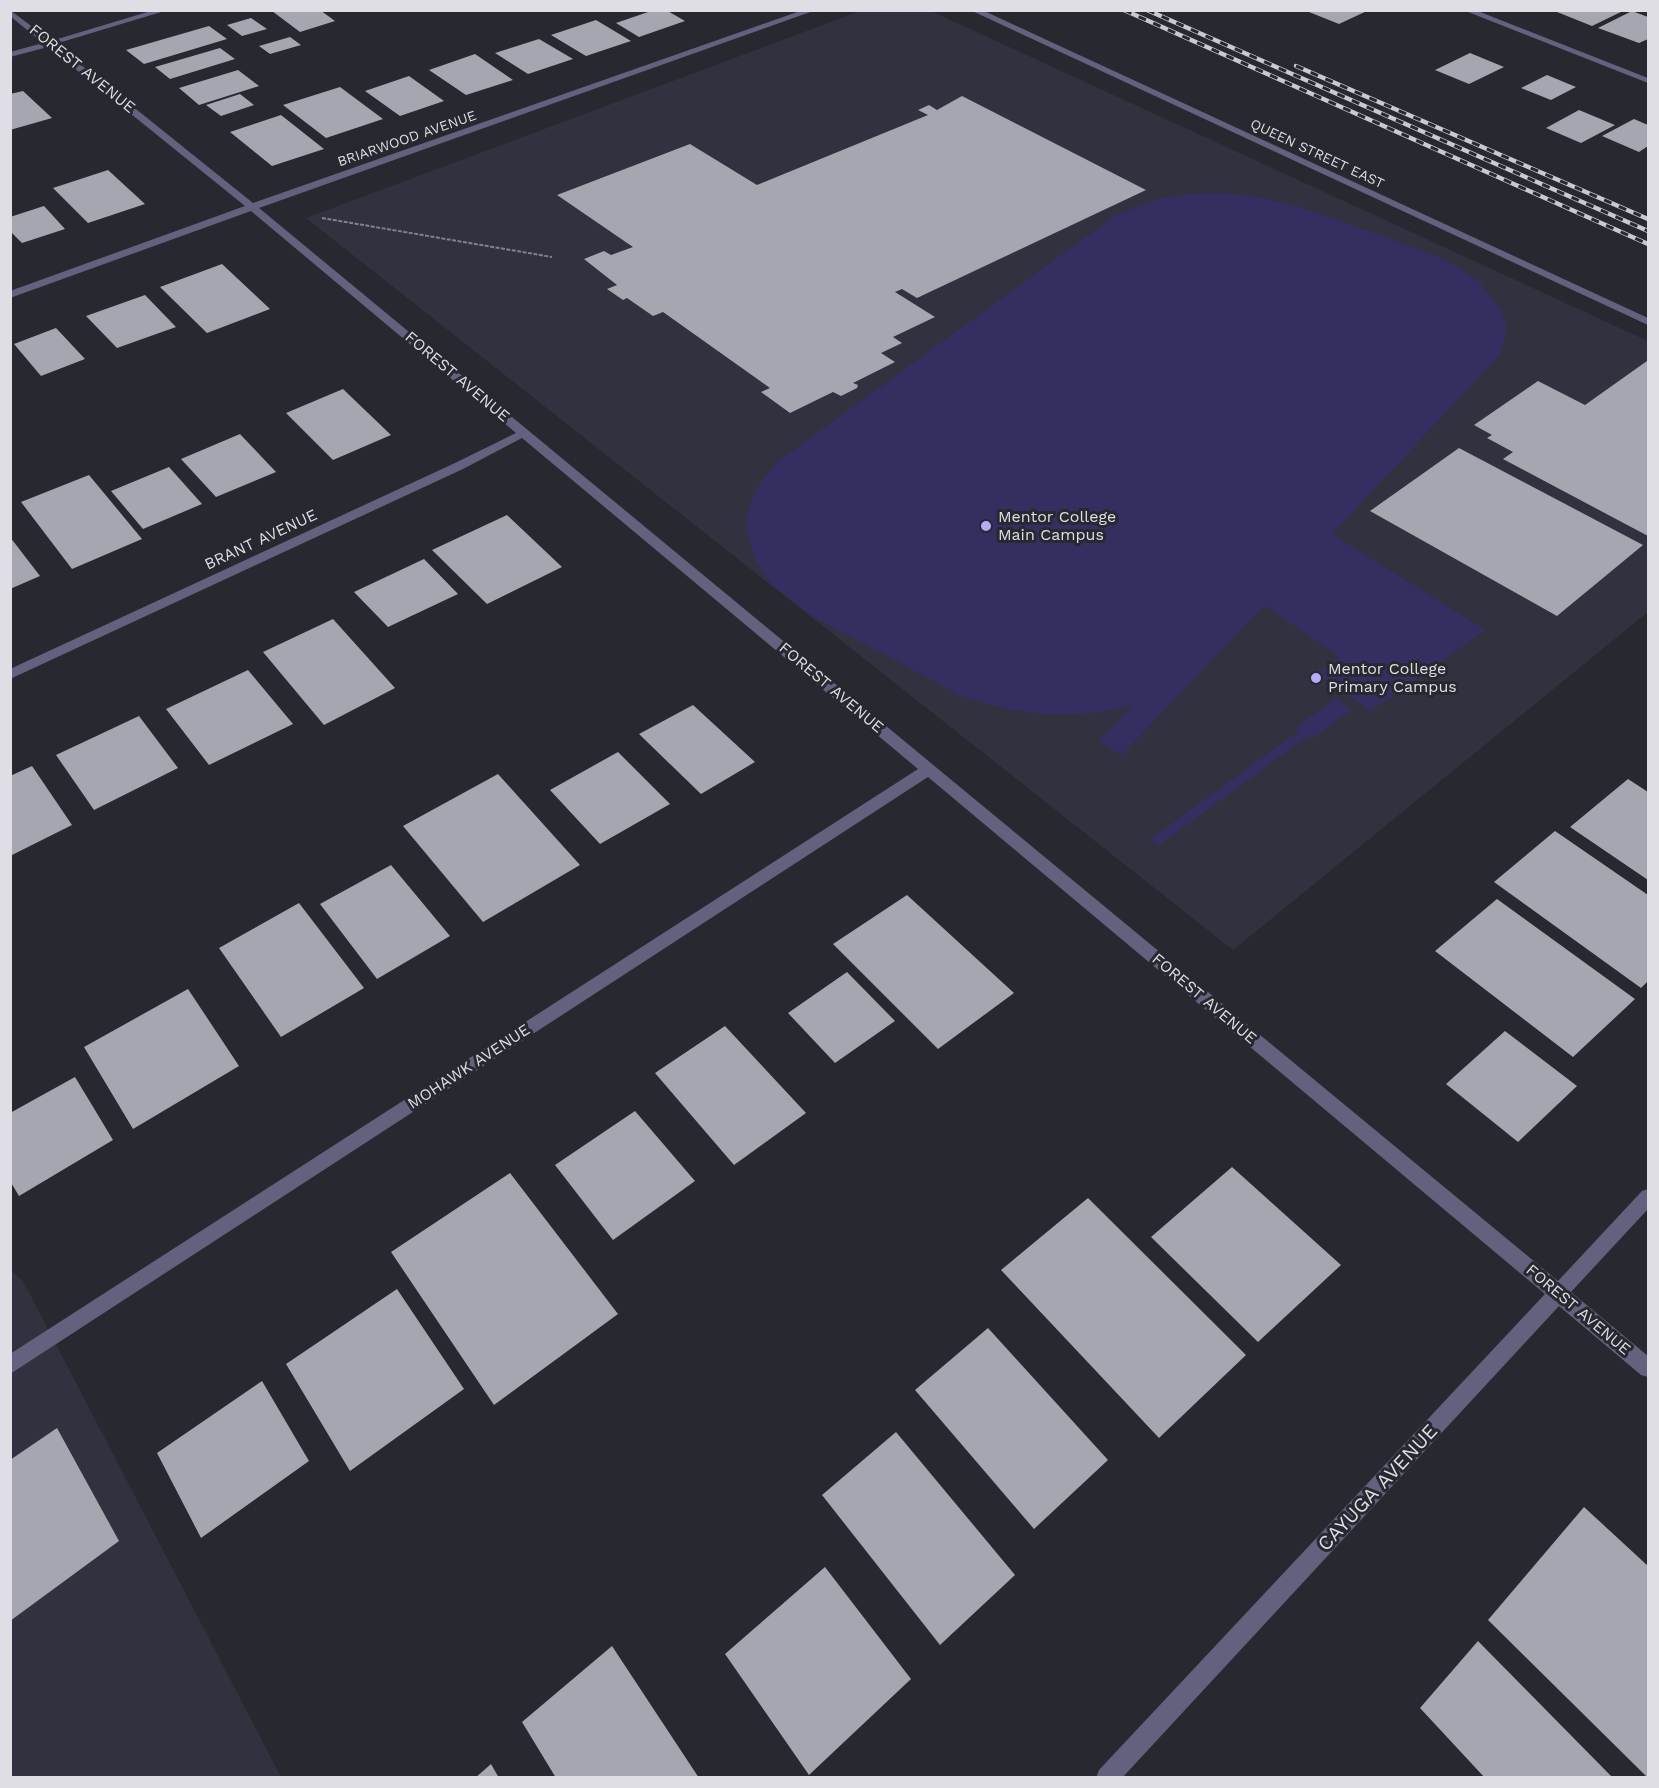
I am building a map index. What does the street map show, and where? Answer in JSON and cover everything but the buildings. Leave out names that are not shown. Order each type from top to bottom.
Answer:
[{"type":"street","points":[[10,55],[164,10]]},
{"type":"street","name":"BRIARWOOD AVENUE","points":[[10,295],[252,207],[812,10]]},
{"type":"street","name":"QUEEN STREET EAST","points":[[974,10],[1648,322]]},
{"type":"street","points":[[1467,10],[1648,81]]},
{"type":"street","name":"FOREST AVENUE","points":[[10,12],[252,207],[1648,1368]]},
{"type":"street","name":"BRANT AVENUE","points":[[10,675],[459,466],[524,433]]},
{"type":"street","name":"MOHAWK AVENUE","points":[[10,1365],[928,770]]},
{"type":"street","name":"CAYUGA AVENUE","points":[[1107,1778],[1648,1197]]},
{"type":"path","points":[[322,218],[552,257]]},
{"type":"shaded area","name":"Mentor College Main Campus","points":[[860,11],[931,11],[1648,341],[1648,612],[1233,950],[306,218]]},
{"type":"shaded area","points":[[1222,193],[1253,196],[1301,207],[1432,254],[1458,267],[1480,283],[1501,310],[1507,329],[1500,355],[1332,534],[1485,630],[1371,711],[1317,674],[1340,657],[1264,605],[1122,755],[1098,742],[1132,706],[1094,713],[1052,715],[1007,709],[963,697],[809,614],[770,583],[754,558],[747,532],[747,520],[749,507],[759,484],[776,463],[1116,215],[1161,198]]},
{"type":"shaded area","points":[[1336,698],[1352,709],[1312,739],[1308,736],[1158,846],[1150,839],[1299,731],[1295,728]]},
{"type":"shaded area","points":[[10,1269],[23,1281],[281,1777],[11,1777]]},
{"type":"railway","points":[[1124,10],[1648,244]]},
{"type":"railway","points":[[1147,10],[1648,231]]},
{"type":"railway","points":[[1296,66],[1648,219]]},
{"type":"place","name":"Mentor College Main Campus","points":[[986,526]]},
{"type":"place","name":"Mentor College Primary Campus","points":[[1316,678]]}]
